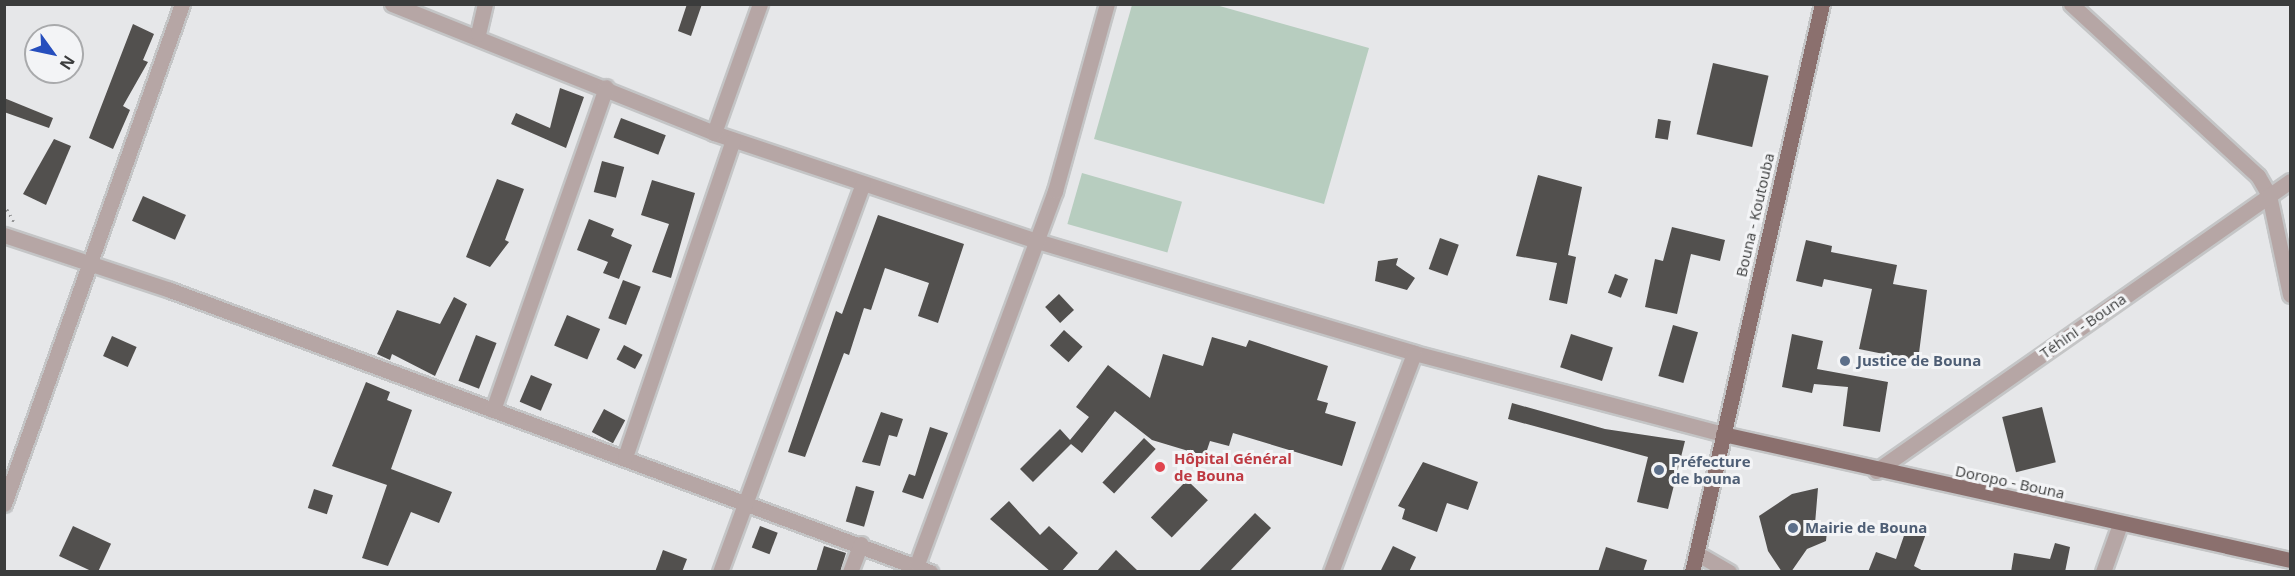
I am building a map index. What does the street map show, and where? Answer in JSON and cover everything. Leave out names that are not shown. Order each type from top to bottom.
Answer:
[{"type":"main road","name":"Bouna - Koutouba","points":[[1692,572],[1698,554],[1723,434],[1822,4]]},
{"type":"main road","name":"Doropo - Bouna","points":[[1723,434],[1876,471],[2290,560]]},
{"type":"street","points":[[4,504],[91,267],[182,4]]},
{"type":"street","points":[[392,4],[478,34],[714,133],[1037,242],[1414,353],[1723,434]]},
{"type":"street","points":[[478,34],[485,4]]},
{"type":"street","points":[[714,133],[760,4]]},
{"type":"street","points":[[4,235],[91,267],[170,290],[923,568],[1037,242],[1107,4]]},
{"type":"street","points":[[2071,4],[2258,176],[2269,195],[2290,295]]},
{"type":"street","points":[[494,410],[606,87]]},
{"type":"street","points":[[624,458],[733,140]]},
{"type":"street","name":"Téhini - Bouna","points":[[1876,471],[2290,181]]},
{"type":"street","points":[[720,572],[863,183]]},
{"type":"street","points":[[1331,572],[1414,353]]},
{"type":"street","points":[[2103,572],[2120,524]]},
{"type":"street","points":[[850,572],[861,544]]},
{"type":"street","points":[[1698,554],[1729,572]]},
{"type":"green space","points":[[1132,5],[1216,5],[1369,48],[1324,204],[1094,139]]},
{"type":"green space","points":[[1082,173],[1182,202],[1167,253],[1067,224]]},
{"type":"building","points":[[687,4],[702,4],[691,36],[678,31]]},
{"type":"building","points":[[133,24],[154,34],[143,60],[148,62],[123,106],[130,110],[113,149],[89,138]]},
{"type":"building","points":[[1713,63],[1769,76],[1752,147],[1697,134]]},
{"type":"building","points":[[560,88],[584,97],[566,148],[511,124],[516,113],[550,128]]},
{"type":"building","points":[[4,98],[53,118],[49,128],[4,112]]},
{"type":"building","points":[[621,118],[666,135],[658,155],[613,138]]},
{"type":"building","points":[[1658,119],[1671,121],[1668,140],[1655,138]]},
{"type":"building","points":[[54,139],[71,146],[46,205],[23,194]]},
{"type":"building","points":[[602,161],[624,167],[616,198],[594,192]]},
{"type":"building","points":[[1538,175],[1582,187],[1568,255],[1576,257],[1567,304],[1549,300],[1557,263],[1516,256]]},
{"type":"building","points":[[497,179],[524,189],[505,240],[509,242],[490,267],[466,257]]},
{"type":"building","points":[[652,180],[695,193],[671,278],[652,272],[669,224],[641,215]]},
{"type":"building","points":[[143,196],[186,215],[175,240],[132,221]]},
{"type":"building","points":[[878,215],[964,244],[938,323],[918,316],[929,283],[885,268],[871,310],[864,308],[849,355],[844,353],[805,457],[788,452],[836,311],[842,314]]},
{"type":"building","points":[[589,219],[614,229],[611,236],[632,245],[619,279],[603,273],[608,262],[577,250]]},
{"type":"building","points":[[1672,227],[1725,240],[1720,261],[1691,254],[1677,314],[1645,307],[1655,259],[1663,261]]},
{"type":"building","points":[[1440,238],[1459,245],[1448,276],[1429,269]]},
{"type":"building","points":[[1806,240],[1832,246],[1831,252],[1897,265],[1893,284],[1927,290],[1918,361],[1859,349],[1872,289],[1824,279],[1822,287],[1796,281]]},
{"type":"building","points":[[1398,258],[1396,265],[1415,278],[1407,290],[1375,281],[1378,261]]},
{"type":"building","points":[[1615,274],[1628,279],[1621,298],[1608,293]]},
{"type":"building","points":[[623,280],[641,287],[626,325],[608,318]]},
{"type":"building","points":[[1059,294],[1074,310],[1060,323],[1045,307]]},
{"type":"building","points":[[454,297],[467,304],[435,376],[392,354],[390,360],[377,354],[397,310],[440,324]]},
{"type":"building","points":[[567,315],[600,329],[587,359],[554,345]]},
{"type":"building","points":[[1673,325],[1698,332],[1683,383],[1658,376]]},
{"type":"building","points":[[1064,330],[1083,347],[1069,362],[1050,346]]},
{"type":"building","points":[[1571,334],[1613,348],[1602,381],[1560,367]]},
{"type":"building","points":[[1792,334],[1823,341],[1817,369],[1888,382],[1880,432],[1843,426],[1848,387],[1814,384],[1812,393],[1782,387]]},
{"type":"building","points":[[476,335],[497,343],[479,389],[458,381]]},
{"type":"building","points":[[112,336],[137,347],[128,367],[103,356]]},
{"type":"building","points":[[1212,337],[1246,347],[1249,340],[1328,366],[1317,400],[1328,403],[1325,413],[1356,422],[1342,466],[1233,433],[1229,446],[1210,441],[1205,456],[1152,440],[1115,411],[1082,453],[1071,444],[1033,482],[1020,469],[1060,429],[1070,440],[1089,417],[1076,407],[1108,365],[1150,398],[1163,354],[1203,366]]},
{"type":"building","points":[[624,345],[643,355],[635,369],[616,359]]},
{"type":"building","points":[[531,375],[552,384],[541,411],[520,402]]},
{"type":"building","points":[[366,382],[390,392],[387,400],[412,410],[391,469],[452,492],[439,523],[411,512],[388,566],[362,558],[387,485],[332,466]]},
{"type":"building","points":[[1512,403],[1605,429],[1685,441],[1668,509],[1637,502],[1648,457],[1508,419]]},
{"type":"building","points":[[2042,407],[2056,462],[2016,472],[2002,417]]},
{"type":"building","points":[[604,409],[625,420],[613,443],[592,432]]},
{"type":"building","points":[[881,412],[903,419],[897,437],[889,435],[880,466],[862,462]]},
{"type":"building","points":[[930,427],[948,433],[923,499],[902,492],[909,474],[915,476]]},
{"type":"building","points":[[1144,438],[1156,449],[1114,494],[1102,483]]},
{"type":"building","points":[[1423,462],[1478,482],[1468,510],[1447,503],[1437,532],[1402,519],[1405,509],[1398,506]]},
{"type":"building","points":[[1187,480],[1208,500],[1172,538],[1151,517]]},
{"type":"building","points":[[856,486],[874,491],[864,527],[846,522]]},
{"type":"building","name":"Mairie de Bouna","points":[[1818,488],[1815,524],[1827,531],[1826,541],[1807,549],[1791,572],[1782,572],[1768,551],[1759,516],[1792,494]]},
{"type":"building","points":[[314,489],[333,495],[327,514],[308,508]]},
{"type":"building","points":[[1009,501],[1040,535],[1049,526],[1078,553],[1061,572],[1051,572],[990,519]]},
{"type":"building","points":[[1255,513],[1271,528],[1229,572],[1198,572]]},
{"type":"building","points":[[1908,524],[1927,531],[1914,566],[1925,572],[1868,572],[1876,552],[1896,559]]},
{"type":"building","points":[[73,526],[111,544],[98,572],[59,556]]},
{"type":"building","points":[[760,526],[778,533],[769,554],[752,547]]},
{"type":"building","points":[[2055,543],[2070,547],[2065,572],[2011,572],[2014,553],[2050,559]]},
{"type":"building","points":[[824,546],[846,553],[840,572],[816,572]]},
{"type":"building","points":[[1393,546],[1416,557],[1409,572],[1380,572]]},
{"type":"building","points":[[1606,547],[1647,560],[1643,572],[1598,572]]},
{"type":"building","points":[[663,550],[687,559],[682,572],[655,572]]},
{"type":"building","points":[[1116,550],[1139,572],[1096,572]]},
{"type":"place","name":"Justice de Bouna","points":[[1845,361]]},
{"type":"place","name":"Hôpital Général de Bouna","points":[[1160,467]]},
{"type":"place","name":"Préfecture de bouna","points":[[1659,470]]},
{"type":"place","name":"Mairie de Bouna","points":[[1793,528]]}]
